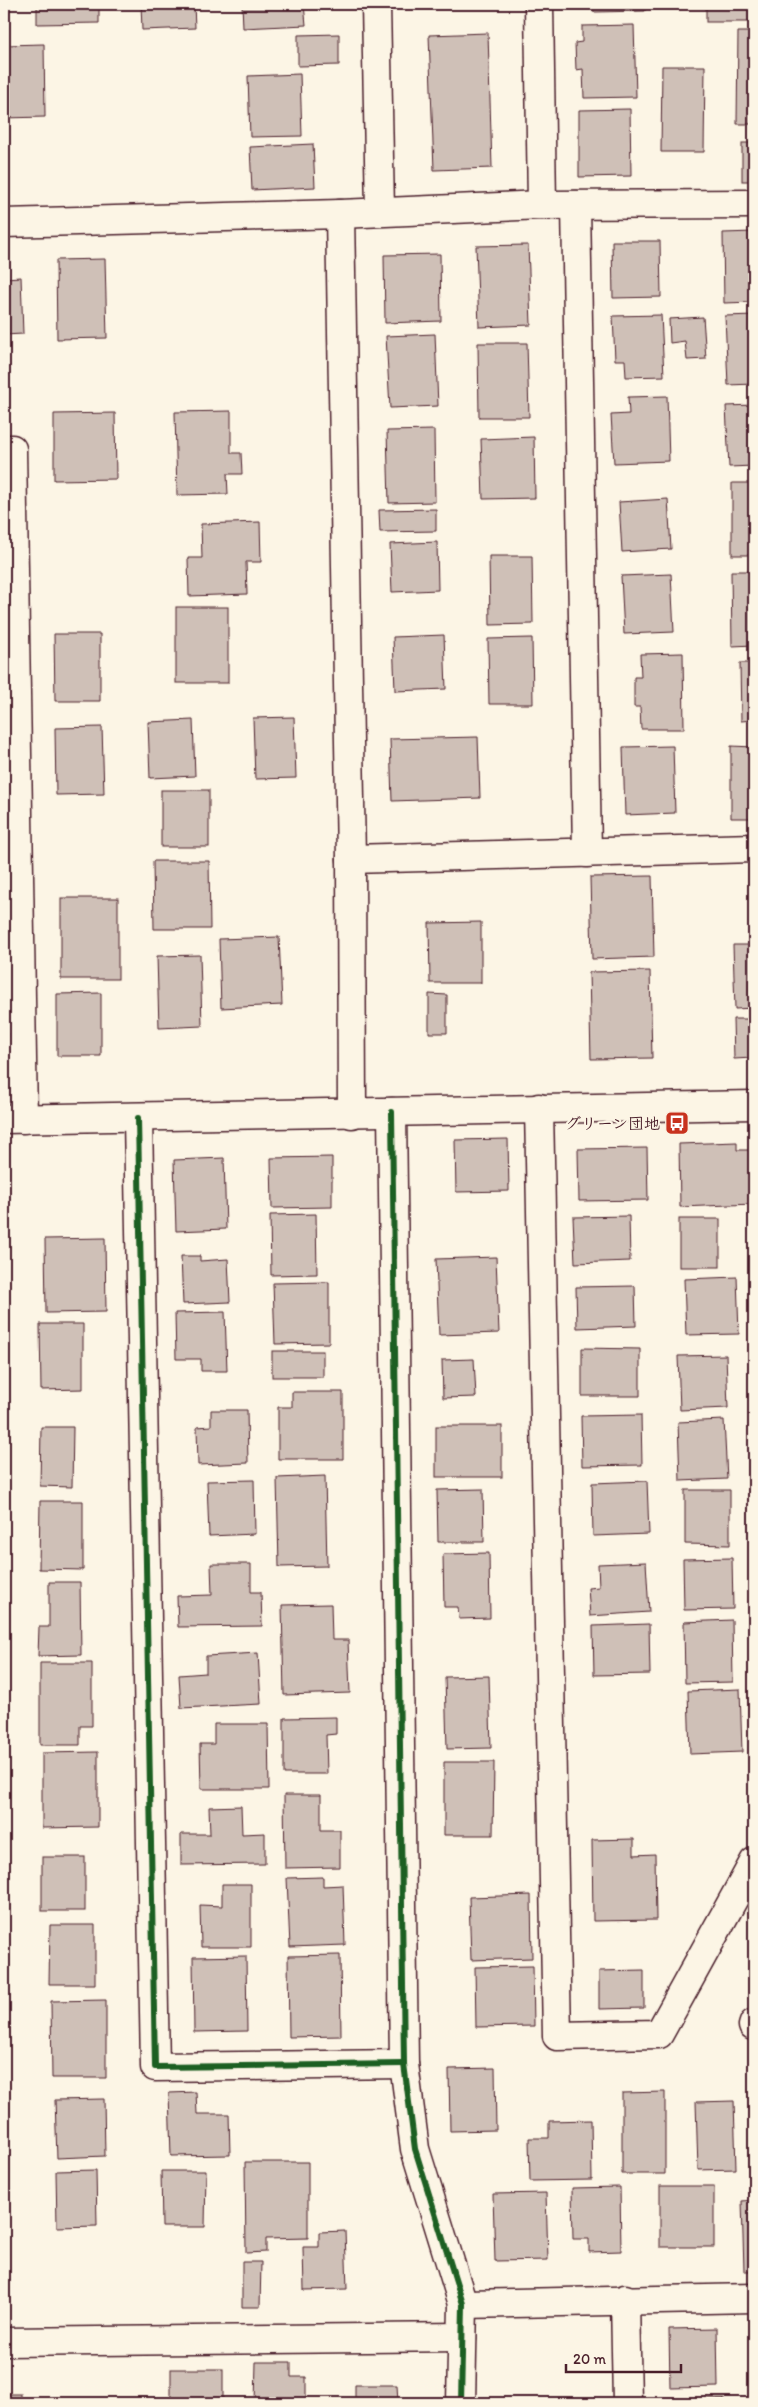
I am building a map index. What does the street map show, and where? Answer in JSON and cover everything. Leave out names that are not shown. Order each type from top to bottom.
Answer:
[{"type":"street","points":[[376,4],[380,211]]},
{"type":"street","points":[[540,4],[542,205]]},
{"type":"street","points":[[576,204],[587,853]]},
{"type":"street","points":[[4,223],[340,214],[576,204],[754,204]]},
{"type":"street","points":[[340,214],[351,859],[352,1114]]},
{"type":"street","points":[[4,449],[12,449],[13,1119],[754,1105]]},
{"type":"street","points":[[351,859],[754,848]]},
{"type":"street","points":[[539,1108],[557,2036],[659,2034],[754,1862]]},
{"type":"street","points":[[392,1112],[404,2064],[415,2149],[463,2304],[461,2403]]},
{"type":"street","points":[[138,1118],[155,2068],[404,2064]]},
{"type":"street","points":[[463,2304],[754,2298]]},
{"type":"street","points":[[625,2300],[627,2403]]},
{"type":"street","points":[[4,2342],[462,2337]]},
{"type":"building","points":[[37,4],[99,4],[99,23],[37,24]]},
{"type":"building","points":[[141,4],[194,4],[195,28],[142,30]]},
{"type":"building","points":[[242,4],[304,4],[306,25],[243,28]]},
{"type":"building","points":[[593,4],[645,4],[645,11],[594,12]]},
{"type":"building","points":[[706,4],[754,4],[754,22],[706,22]]},
{"type":"building","points":[[634,25],[636,97],[584,98],[583,69],[576,70],[575,43],[582,42],[582,26]]},
{"type":"building","points":[[738,32],[754,32],[754,124],[737,124]]},
{"type":"building","points":[[488,33],[492,168],[434,170],[429,35]]},
{"type":"building","points":[[339,34],[339,65],[298,66],[298,35]]},
{"type":"building","points":[[44,44],[45,117],[4,118],[4,45]]},
{"type":"building","points":[[662,66],[705,66],[704,152],[661,152]]},
{"type":"building","points":[[300,74],[302,136],[250,137],[248,76]]},
{"type":"building","points":[[630,109],[631,176],[579,177],[579,110]]},
{"type":"building","points":[[742,143],[754,143],[754,181],[742,181]]},
{"type":"building","points":[[313,144],[315,187],[252,190],[250,147]]},
{"type":"building","points":[[754,232],[754,302],[724,303],[723,233]]},
{"type":"building","points":[[612,241],[660,241],[661,297],[613,298]]},
{"type":"building","points":[[528,245],[531,325],[479,327],[476,246]]},
{"type":"building","points":[[440,254],[441,321],[385,323],[384,255]]},
{"type":"building","points":[[105,259],[107,338],[57,339],[56,260]]},
{"type":"building","points":[[21,277],[23,334],[4,335],[4,278]]},
{"type":"building","points":[[661,315],[664,376],[626,377],[625,360],[615,360],[613,316]]},
{"type":"building","points":[[754,315],[754,384],[728,385],[725,316]]},
{"type":"building","points":[[703,317],[706,359],[687,360],[685,341],[670,343],[669,319]]},
{"type":"building","points":[[435,334],[438,406],[390,408],[386,336]]},
{"type":"building","points":[[478,343],[527,343],[529,417],[479,417]]},
{"type":"building","points":[[667,396],[669,461],[614,463],[611,415],[629,414],[628,397]]},
{"type":"building","points":[[754,405],[754,466],[729,467],[726,406]]},
{"type":"building","points":[[231,411],[231,453],[241,453],[242,474],[227,474],[228,494],[177,495],[175,412]]},
{"type":"building","points":[[115,413],[116,479],[54,480],[54,414]]},
{"type":"building","points":[[434,430],[435,502],[389,503],[387,431]]},
{"type":"building","points":[[534,437],[535,498],[483,499],[481,439]]},
{"type":"building","points":[[732,483],[754,483],[754,555],[732,555]]},
{"type":"building","points":[[668,499],[671,549],[622,552],[619,502]]},
{"type":"building","points":[[436,509],[436,531],[380,532],[379,510]]},
{"type":"building","points":[[260,522],[261,562],[246,562],[247,594],[189,596],[188,558],[202,558],[201,524]]},
{"type":"building","points":[[437,542],[438,590],[392,592],[390,544]]},
{"type":"building","points":[[489,556],[532,556],[533,624],[490,625]]},
{"type":"building","points":[[731,571],[754,571],[754,645],[732,646]]},
{"type":"building","points":[[671,574],[674,632],[624,634],[621,576]]},
{"type":"building","points":[[176,607],[228,607],[228,683],[176,683]]},
{"type":"building","points":[[54,634],[100,634],[100,701],[55,701]]},
{"type":"building","points":[[444,635],[446,689],[395,691],[393,637]]},
{"type":"building","points":[[532,638],[533,704],[489,704],[488,639]]},
{"type":"building","points":[[683,653],[684,729],[641,729],[640,707],[634,707],[634,677],[641,677],[640,654]]},
{"type":"building","points":[[740,663],[754,663],[754,720],[741,721]]},
{"type":"building","points":[[294,717],[296,778],[255,779],[253,718]]},
{"type":"building","points":[[193,720],[195,776],[150,778],[148,722]]},
{"type":"building","points":[[102,727],[104,794],[56,795],[55,728]]},
{"type":"building","points":[[478,737],[480,798],[392,801],[390,739]]},
{"type":"building","points":[[673,746],[675,813],[625,815],[623,747]]},
{"type":"building","points":[[731,746],[754,747],[754,818],[731,818]]},
{"type":"building","points":[[161,790],[209,790],[209,847],[161,847]]},
{"type":"building","points":[[153,861],[209,861],[210,929],[154,929]]},
{"type":"building","points":[[652,876],[654,957],[592,959],[590,877]]},
{"type":"building","points":[[61,898],[118,898],[118,979],[61,979]]},
{"type":"building","points":[[481,922],[481,983],[430,983],[429,923]]},
{"type":"building","points":[[279,937],[282,1005],[221,1008],[219,939]]},
{"type":"building","points":[[733,945],[754,945],[754,1008],[735,1009]]},
{"type":"building","points":[[200,955],[202,1026],[159,1028],[157,956]]},
{"type":"building","points":[[650,971],[652,1058],[591,1059],[589,972]]},
{"type":"building","points":[[4,979],[10,979],[10,1015],[4,1015]]},
{"type":"building","points":[[101,993],[101,1056],[57,1056],[57,994]]},
{"type":"building","points":[[429,994],[447,995],[447,1033],[429,1033]]},
{"type":"building","points":[[733,1019],[753,1019],[753,1058],[734,1059]]},
{"type":"building","points":[[508,1139],[509,1191],[456,1192],[455,1140]]},
{"type":"building","points":[[737,1142],[737,1150],[754,1150],[754,1204],[680,1207],[679,1144]]},
{"type":"building","points":[[647,1148],[648,1200],[579,1201],[578,1149]]},
{"type":"building","points":[[332,1157],[332,1207],[272,1208],[271,1158]]},
{"type":"building","points":[[224,1158],[226,1229],[176,1231],[174,1160]]},
{"type":"building","points":[[316,1214],[317,1274],[271,1275],[270,1215]]},
{"type":"building","points":[[629,1216],[630,1261],[575,1263],[573,1217]]},
{"type":"building","points":[[679,1219],[720,1219],[720,1267],[679,1267]]},
{"type":"building","points":[[105,1238],[106,1312],[46,1313],[45,1239]]},
{"type":"building","points":[[181,1256],[200,1256],[200,1261],[228,1259],[230,1302],[183,1304]]},
{"type":"building","points":[[496,1257],[499,1333],[439,1335],[436,1259]]},
{"type":"building","points":[[737,1277],[739,1334],[686,1335],[684,1279]]},
{"type":"building","points":[[329,1282],[329,1343],[275,1344],[273,1283]]},
{"type":"building","points":[[635,1286],[636,1326],[577,1328],[576,1287]]},
{"type":"building","points":[[225,1312],[227,1371],[201,1371],[201,1359],[176,1359],[175,1313]]},
{"type":"building","points":[[40,1324],[83,1324],[83,1389],[41,1390]]},
{"type":"building","points":[[582,1348],[640,1349],[640,1396],[582,1396]]},
{"type":"building","points":[[272,1351],[323,1351],[323,1377],[272,1377]]},
{"type":"building","points":[[726,1355],[728,1408],[680,1410],[678,1356]]},
{"type":"building","points":[[474,1359],[476,1397],[443,1398],[442,1360]]},
{"type":"building","points":[[292,1392],[343,1392],[343,1459],[278,1459],[278,1407],[292,1407]]},
{"type":"building","points":[[211,1410],[247,1410],[248,1463],[198,1465],[197,1427],[211,1426]]},
{"type":"building","points":[[641,1415],[642,1465],[582,1466],[581,1416]]},
{"type":"building","points":[[724,1420],[727,1479],[680,1481],[678,1422]]},
{"type":"building","points":[[436,1426],[502,1426],[502,1477],[436,1477]]},
{"type":"building","points":[[41,1427],[73,1427],[72,1487],[40,1486]]},
{"type":"building","points":[[325,1476],[327,1566],[279,1567],[277,1478]]},
{"type":"building","points":[[254,1480],[255,1534],[209,1536],[207,1481]]},
{"type":"building","points":[[647,1481],[649,1534],[593,1536],[592,1483]]},
{"type":"building","points":[[483,1489],[484,1542],[438,1542],[437,1490]]},
{"type":"building","points":[[685,1490],[730,1490],[730,1545],[685,1544]]},
{"type":"building","points":[[40,1501],[83,1501],[83,1570],[39,1569]]},
{"type":"building","points":[[489,1553],[490,1618],[459,1619],[458,1607],[444,1607],[443,1554]]},
{"type":"building","points":[[732,1558],[733,1609],[684,1610],[683,1559]]},
{"type":"building","points":[[646,1562],[649,1612],[590,1616],[588,1588],[599,1587],[598,1564]]},
{"type":"building","points":[[211,1564],[251,1564],[251,1592],[261,1592],[262,1626],[178,1627],[177,1596],[212,1595]]},
{"type":"building","points":[[49,1582],[80,1582],[81,1655],[38,1656],[39,1627],[49,1627]]},
{"type":"building","points":[[331,1604],[332,1640],[348,1640],[350,1693],[284,1695],[282,1605]]},
{"type":"building","points":[[732,1620],[733,1682],[685,1683],[684,1622]]},
{"type":"building","points":[[649,1624],[650,1674],[594,1675],[593,1626]]},
{"type":"building","points":[[258,1653],[261,1704],[181,1708],[179,1675],[206,1673],[206,1656]]},
{"type":"building","points":[[40,1663],[92,1663],[92,1726],[80,1726],[80,1745],[40,1745]]},
{"type":"building","points":[[489,1676],[491,1748],[447,1749],[445,1677]]},
{"type":"building","points":[[740,1689],[742,1752],[690,1754],[688,1691]]},
{"type":"building","points":[[336,1717],[336,1734],[326,1735],[327,1774],[284,1774],[284,1718]]},
{"type":"building","points":[[214,1724],[268,1724],[269,1789],[201,1789],[200,1744],[214,1744]]},
{"type":"building","points":[[98,1752],[98,1827],[42,1828],[42,1753]]},
{"type":"building","points":[[444,1762],[494,1762],[493,1835],[444,1835]]},
{"type":"building","points":[[284,1795],[321,1795],[321,1830],[340,1830],[340,1867],[285,1868]]},
{"type":"building","points":[[241,1806],[242,1834],[265,1833],[265,1864],[181,1865],[181,1834],[210,1834],[209,1807]]},
{"type":"building","points":[[634,1839],[634,1855],[655,1854],[656,1920],[593,1921],[592,1840]]},
{"type":"building","points":[[42,1857],[85,1857],[85,1911],[42,1911]]},
{"type":"building","points":[[323,1877],[323,1886],[343,1885],[345,1945],[290,1947],[287,1878]]},
{"type":"building","points":[[222,1884],[251,1884],[251,1947],[201,1947],[200,1905],[222,1906]]},
{"type":"building","points":[[531,1895],[532,1958],[471,1960],[469,1897]]},
{"type":"building","points":[[50,1925],[95,1925],[95,1984],[49,1984]]},
{"type":"building","points":[[340,1955],[341,2036],[289,2037],[288,1956]]},
{"type":"building","points":[[246,1956],[247,2031],[194,2032],[193,1957]]},
{"type":"building","points":[[533,1966],[534,2026],[476,2027],[475,1967]]},
{"type":"building","points":[[644,1970],[644,2008],[599,2009],[599,1971]]},
{"type":"building","points":[[106,2000],[106,2078],[52,2078],[51,2001]]},
{"type":"building","points":[[495,2068],[496,2130],[450,2131],[449,2069]]},
{"type":"building","points":[[196,2092],[197,2114],[229,2114],[230,2155],[171,2156],[169,2093]]},
{"type":"building","points":[[665,2092],[665,2174],[622,2174],[622,2093]]},
{"type":"building","points":[[104,2099],[105,2156],[57,2158],[55,2100]]},
{"type":"building","points":[[734,2101],[736,2169],[698,2170],[696,2102]]},
{"type":"building","points":[[591,2120],[592,2180],[530,2181],[529,2138],[549,2138],[549,2121]]},
{"type":"building","points":[[245,2162],[308,2162],[308,2238],[266,2239],[266,2252],[246,2253]]},
{"type":"building","points":[[96,2170],[97,2226],[57,2227],[56,2171]]},
{"type":"building","points":[[161,2171],[206,2171],[205,2227],[162,2227]]},
{"type":"building","points":[[660,2186],[714,2186],[714,2247],[660,2247]]},
{"type":"building","points":[[620,2187],[621,2251],[589,2252],[589,2239],[573,2239],[572,2188]]},
{"type":"building","points":[[546,2193],[548,2260],[495,2261],[493,2194]]},
{"type":"building","points":[[754,2200],[754,2271],[744,2271],[742,2201]]},
{"type":"building","points":[[345,2231],[347,2289],[304,2290],[303,2247],[319,2247],[319,2232]]},
{"type":"building","points":[[242,2262],[261,2262],[260,2307],[242,2307]]},
{"type":"building","points":[[717,2328],[718,2387],[670,2388],[669,2329]]},
{"type":"building","points":[[256,2362],[291,2362],[291,2377],[306,2377],[306,2403],[255,2403]]},
{"type":"building","points":[[171,2369],[223,2369],[223,2403],[171,2403]]},
{"type":"building","points":[[355,2385],[397,2385],[398,2403],[355,2403]]},
{"type":"building","points":[[4,2394],[21,2394],[21,2403],[4,2403]]},
{"type":"building","points":[[671,2399],[724,2399],[724,2403],[671,2403]]},
{"type":"cycle path","points":[[392,1112],[404,2064],[415,2149],[463,2304],[461,2403]]},
{"type":"cycle path","points":[[138,1118],[155,2067],[404,2064]]},
{"type":"place","name":"グリーン団地","points":[[677,1123]]}]
